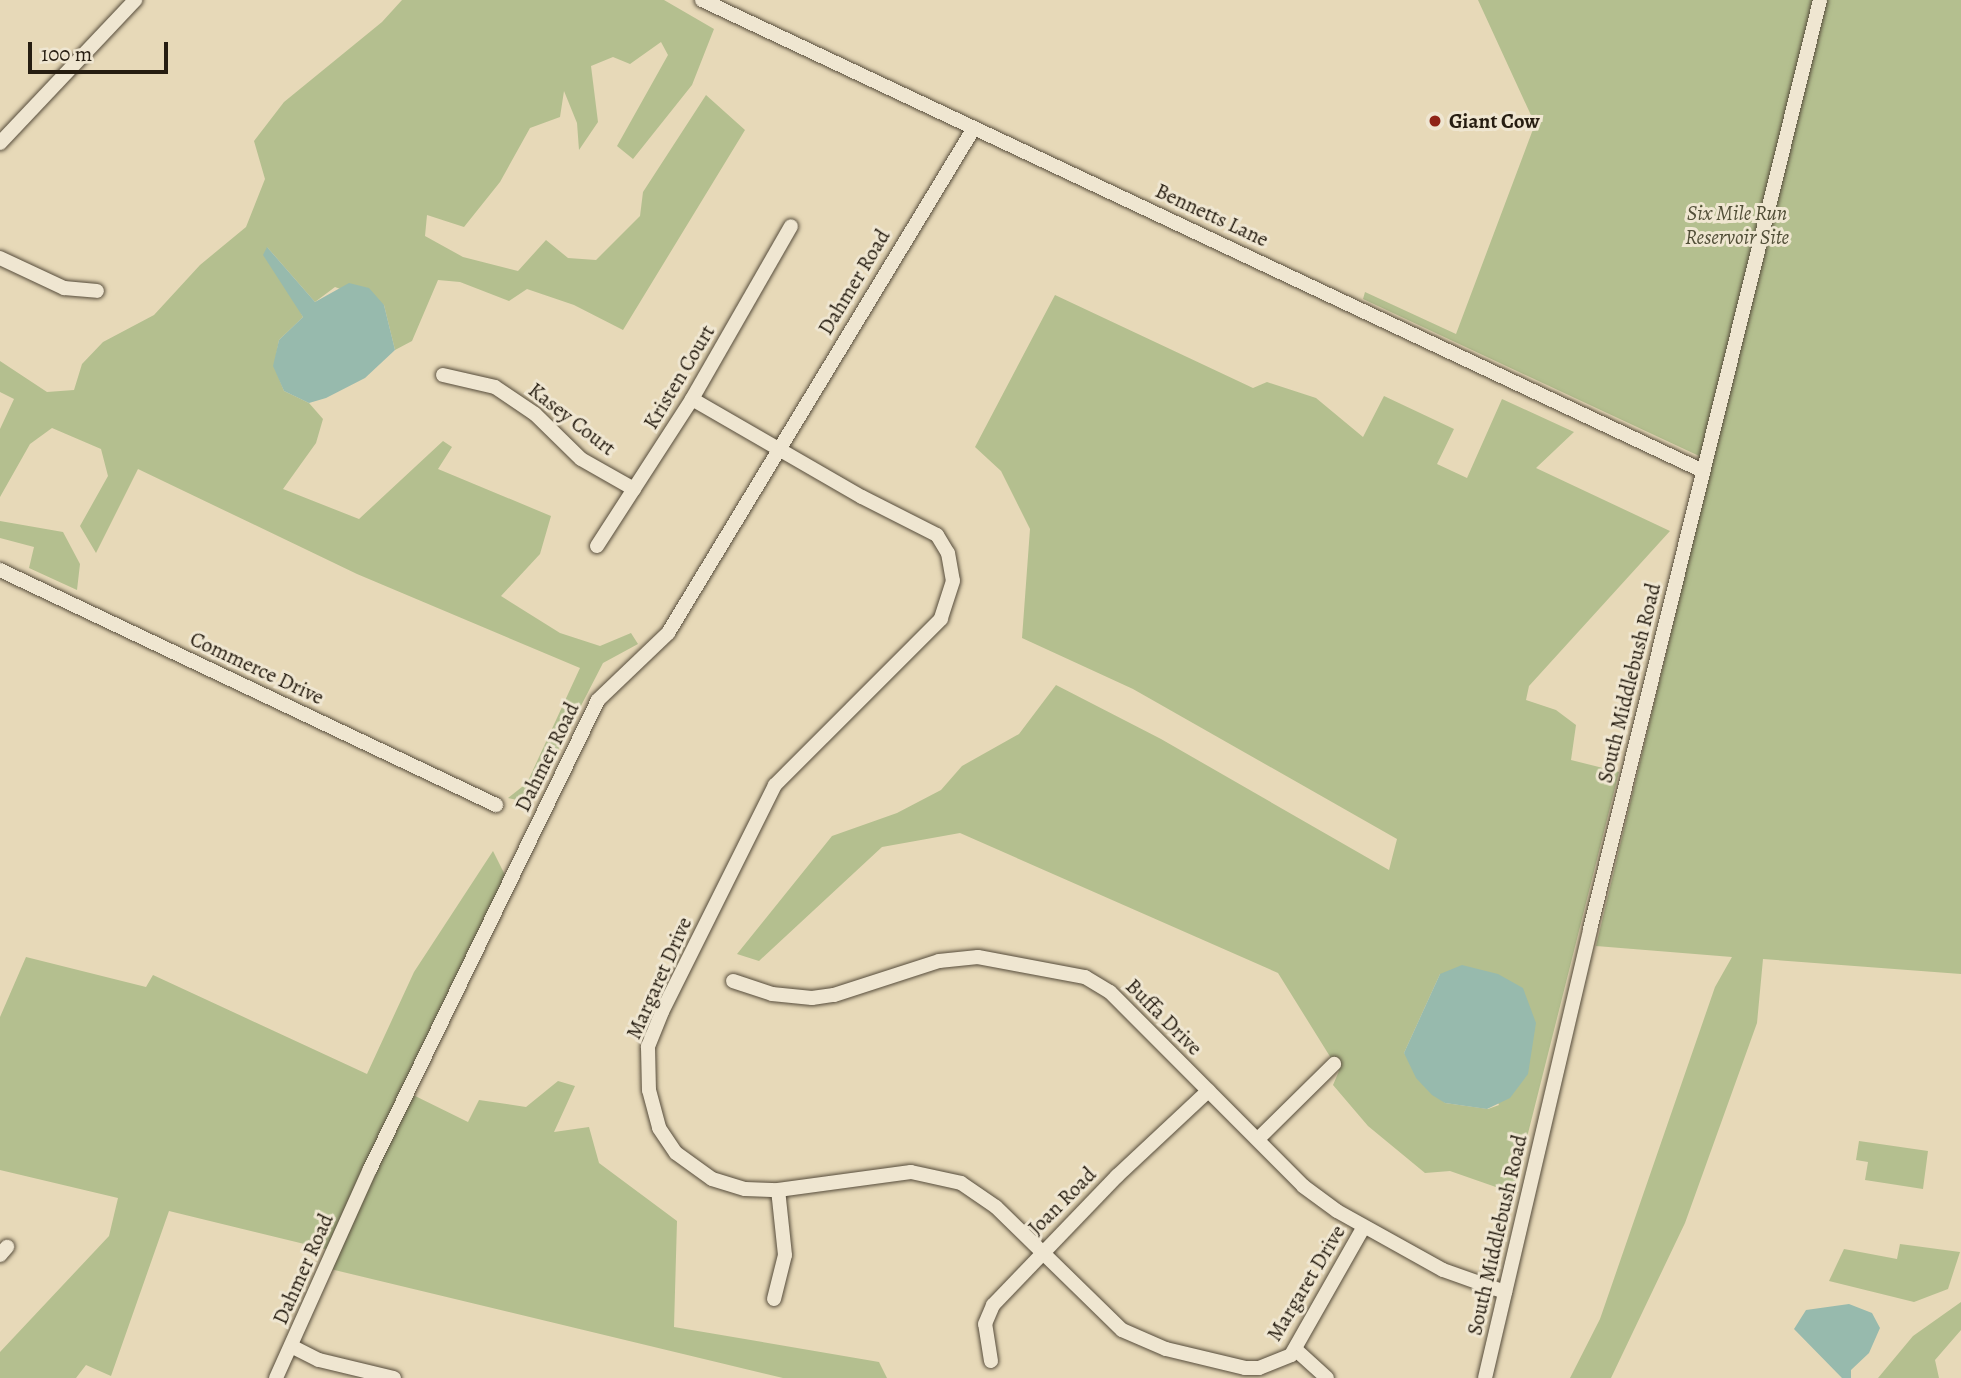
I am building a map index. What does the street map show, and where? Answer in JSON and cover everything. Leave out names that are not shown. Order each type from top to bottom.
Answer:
[{"type":"street","points":[[0,143],[135,0]]},
{"type":"street","name":"Bennetts Lane","points":[[702,0],[1703,471]]},
{"type":"street","name":"South Middlebush Road","points":[[1485,1378],[1703,471],[1820,0]]},
{"type":"street","name":"Dahmer Road","points":[[276,1378],[370,1169],[598,700],[667,634],[780,451],[871,291],[974,128]]},
{"type":"street","name":"Kristen Court","points":[[597,546],[692,399],[791,226]]},
{"type":"street","points":[[0,258],[64,288],[97,291]]},
{"type":"street","name":"Kasey Court","points":[[443,375],[495,387],[535,414],[581,459],[634,489]]},
{"type":"street","name":"Margaret Drive","points":[[692,399],[780,451],[937,535],[948,553],[953,581],[941,619],[775,785],[648,1047],[653,1110],[676,1153],[726,1185],[778,1190],[885,1174],[946,1177],[981,1195],[1110,1320],[1166,1349],[1259,1368],[1283,1360],[1295,1349],[1363,1228]]},
{"type":"street","name":"Commerce Drive","points":[[0,570],[496,805]]},
{"type":"street","name":"Buffa Drive","points":[[733,981],[772,994],[812,998],[954,958],[994,958],[1085,977],[1110,992],[1303,1186],[1363,1228],[1443,1270],[1505,1292]]},
{"type":"street","points":[[1258,1139],[1334,1064]]},
{"type":"street","name":"Joan Road","points":[[991,1361],[987,1315],[1041,1253],[1208,1091]]},
{"type":"street","points":[[774,1299],[785,1255],[778,1190]]},
{"type":"street","points":[[291,1346],[319,1360],[394,1378]]},
{"type":"street","points":[[1295,1349],[1327,1378]]},
{"type":"green space","points":[[402,0],[664,0],[714,29],[692,85],[633,159],[617,146],[668,55],[661,42],[630,64],[613,57],[591,66],[598,122],[579,150],[577,123],[564,91],[560,117],[530,128],[500,182],[464,227],[427,215],[425,236],[463,257],[518,271],[546,240],[568,258],[596,260],[640,216],[643,192],[706,95],[745,130],[623,330],[574,305],[527,289],[509,301],[460,282],[438,280],[412,341],[395,350],[384,305],[335,287],[315,302],[267,247],[303,317],[279,340],[274,366],[284,391],[309,403],[323,419],[316,443],[283,489],[359,519],[443,441],[452,447],[438,469],[551,516],[540,554],[501,596],[560,633],[600,646],[631,633],[638,644],[603,663],[531,803],[508,798],[527,783],[580,668],[357,574],[138,469],[96,553],[80,526],[108,476],[101,449],[52,428],[30,444],[0,497],[0,429],[14,399],[0,392],[0,361],[47,392],[74,390],[82,364],[103,342],[154,315],[200,265],[246,227],[265,179],[254,141],[284,102],[382,22]]},
{"type":"green space","name":"Six Mile Run Reservoir Site","points":[[1478,0],[1961,0],[1961,974],[1763,959],[1757,1023],[1685,1223],[1611,1378],[1570,1378],[1600,1319],[1715,987],[1732,957],[1596,946],[1712,462],[1363,299],[1365,292],[1456,334],[1535,124]]},
{"type":"green space","points":[[1055,295],[1253,388],[1267,382],[1316,398],[1363,437],[1384,396],[1454,429],[1437,464],[1467,478],[1502,399],[1574,432],[1536,468],[1670,531],[1529,686],[1526,700],[1556,710],[1576,725],[1571,760],[1619,772],[1513,1193],[1450,1171],[1425,1173],[1368,1126],[1333,1085],[1339,1071],[1278,973],[960,833],[882,847],[759,961],[737,954],[832,836],[897,813],[941,790],[962,766],[1019,734],[1056,685],[1161,739],[1389,870],[1397,839],[1133,689],[1022,638],[1030,529],[1001,471],[975,447]],"holes":[[[1440,974],[1499,1105],[1488,1109],[1445,1103],[1404,1053]]]},
{"type":"green space","points":[[0,521],[63,532],[80,564],[77,590],[29,568],[34,547],[0,538]]},
{"type":"green space","points":[[493,851],[507,879],[405,1091],[468,1122],[479,1100],[526,1107],[558,1081],[575,1086],[554,1132],[589,1127],[599,1163],[677,1221],[674,1327],[879,1362],[887,1378],[783,1378],[322,1267],[329,1250],[169,1211],[111,1376],[86,1365],[76,1378],[0,1378],[0,1352],[109,1236],[118,1198],[0,1170],[0,1017],[26,957],[146,987],[153,975],[367,1074],[414,972]]},
{"type":"green space","points":[[1859,1141],[1928,1151],[1923,1189],[1865,1180],[1868,1162],[1856,1160]]},
{"type":"green space","points":[[1900,1244],[1960,1252],[1948,1289],[1914,1302],[1829,1281],[1844,1249],[1897,1259]]},
{"type":"green space","points":[[1961,1302],[1961,1330],[1935,1360],[1939,1378],[1878,1378],[1913,1336]]},
{"type":"shaded area","points":[[267,247],[315,302],[349,283],[369,288],[384,305],[395,350],[365,378],[326,398],[309,403],[284,391],[273,366],[279,340],[303,317],[263,255]]},
{"type":"shaded area","points":[[1462,965],[1498,974],[1523,988],[1536,1023],[1528,1074],[1510,1098],[1487,1109],[1445,1103],[1432,1095],[1416,1078],[1404,1053],[1440,974]]},
{"type":"shaded area","points":[[1849,1304],[1872,1313],[1880,1328],[1869,1353],[1851,1370],[1851,1378],[1842,1378],[1794,1329],[1806,1310]]},
{"type":"place","name":"Giant Cow","points":[[1435,121]]}]
